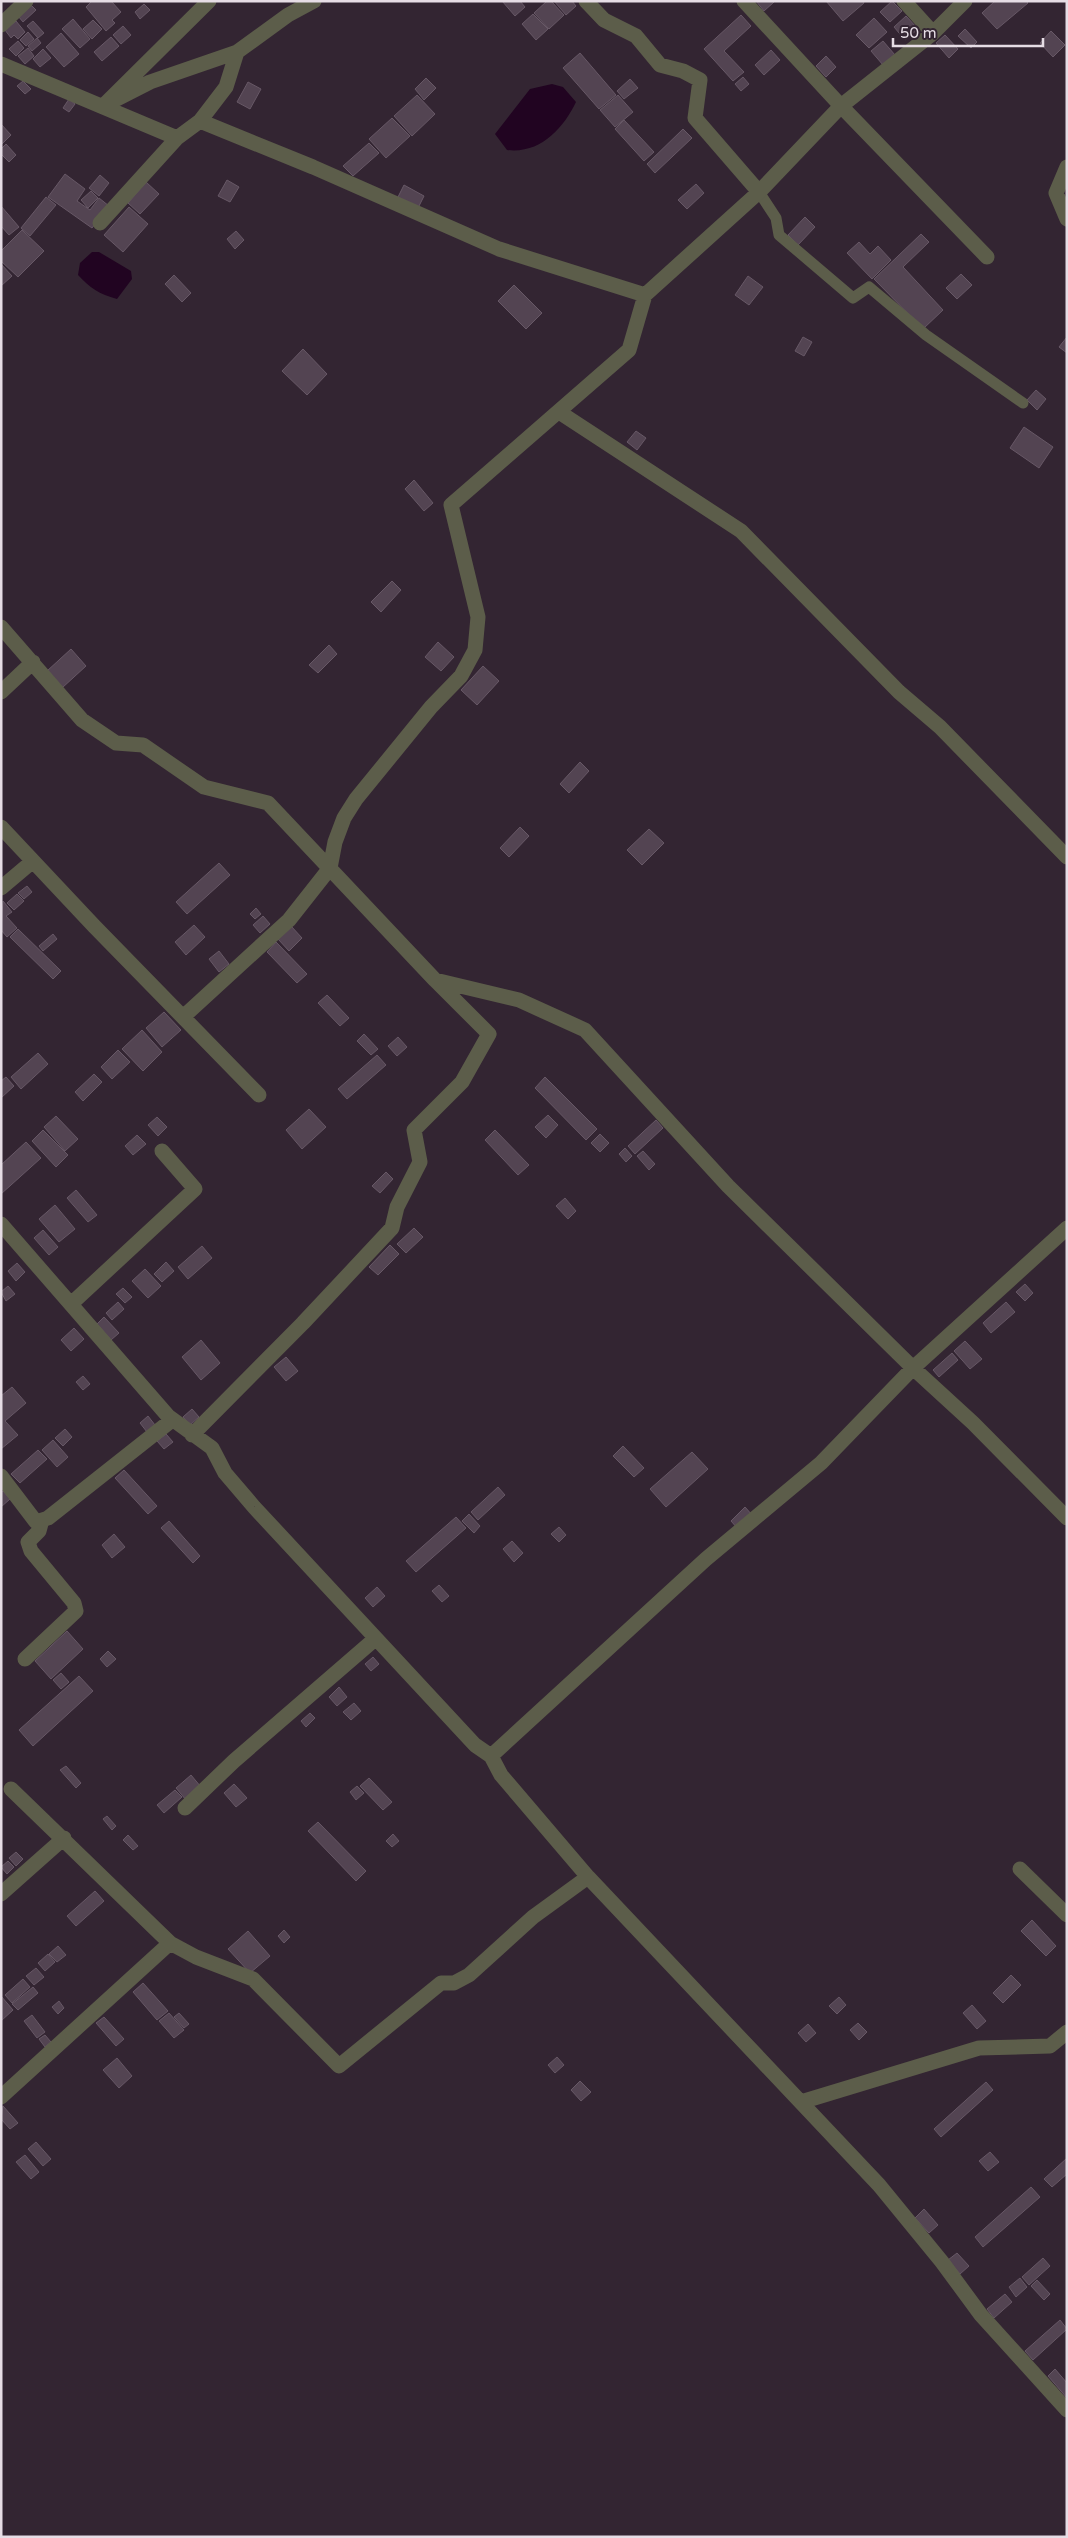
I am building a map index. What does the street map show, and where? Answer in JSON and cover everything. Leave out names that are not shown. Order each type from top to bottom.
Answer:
[{"type":"street","points":[[1,25],[26,1]]},
{"type":"street","points":[[103,106],[209,1]]},
{"type":"street","points":[[103,106],[150,82],[237,52],[288,15],[314,1]]},
{"type":"street","points":[[586,1],[604,20],[636,36],[660,65],[683,71],[700,80],[695,118],[759,192]]},
{"type":"street","points":[[744,1],[841,106],[987,257]]},
{"type":"street","points":[[904,1],[933,32]]},
{"type":"street","points":[[183,1017],[289,920],[330,868],[344,818],[356,799],[431,708],[461,676],[475,650],[478,617],[451,505],[629,350],[645,295],[759,192],[841,106],[933,32],[964,1]]},
{"type":"street","points":[[100,223],[177,138],[200,121],[226,87],[237,52]]},
{"type":"street","points":[[1,64],[177,138]]},
{"type":"street","points":[[200,121],[313,167],[499,249],[645,295]]},
{"type":"street","points":[[1067,166],[1056,193],[1067,218]]},
{"type":"street","points":[[559,412],[741,531],[898,692],[940,727],[1067,857]]},
{"type":"street","points":[[1,627],[82,720],[116,743],[143,745],[204,787],[268,803],[434,980],[489,1034],[462,1082],[414,1130],[420,1162],[397,1207],[392,1228],[303,1324],[192,1435]]},
{"type":"street","points":[[1,692],[33,662]]},
{"type":"street","points":[[1,827],[259,1095]]},
{"type":"street","points":[[1,888],[33,861]]},
{"type":"street","points":[[434,980],[519,1000],[585,1030],[728,1186],[913,1368],[973,1423],[1067,1518]]},
{"type":"street","points":[[71,1304],[196,1189],[162,1151]]},
{"type":"street","points":[[1,1224],[172,1420],[212,1448],[225,1473],[375,1639],[475,1745],[491,1756],[501,1775],[588,1877],[879,2185],[942,2262],[981,2315],[1067,2410]]},
{"type":"street","points":[[491,1756],[706,1559],[821,1463],[913,1368],[1067,1228]]},
{"type":"street","points":[[1,1476],[36,1522],[48,1518],[172,1420]]},
{"type":"street","points":[[25,1659],[76,1611],[74,1603],[31,1550],[28,1542],[39,1531],[42,1520]]},
{"type":"street","points":[[185,1808],[234,1761],[375,1639]]},
{"type":"street","points":[[12,1789],[170,1943],[196,1957],[253,1979],[339,2066],[441,1983],[454,1982],[469,1975],[533,1917],[588,1877]]},
{"type":"street","points":[[1,1894],[64,1838]]},
{"type":"street","points":[[1020,1869],[1067,1915]]},
{"type":"street","points":[[1,2097],[170,1943]]},
{"type":"street","points":[[801,2102],[979,2048],[1050,2046],[1067,2032]]},
{"type":"lane","points":[[759,192],[776,218],[779,235],[853,298],[869,287],[926,335],[1023,403]]},
{"type":"shaded area","points":[[552,84],[563,87],[576,102],[571,112],[557,130],[540,144],[519,150],[507,150],[495,134],[530,89]]},
{"type":"shaded area","points":[[92,252],[99,252],[131,271],[132,279],[117,299],[95,290],[78,275],[80,263]]},
{"type":"building","points":[[92,1],[111,1],[121,12],[112,20],[115,23],[106,31],[86,7]]},
{"type":"building","points":[[502,1],[520,1],[525,7],[515,16]]},
{"type":"building","points":[[547,1],[551,1],[564,15],[549,29],[534,13]]},
{"type":"building","points":[[554,1],[572,1],[576,6],[566,15]]},
{"type":"building","points":[[756,1],[773,1],[774,2],[764,11]]},
{"type":"building","points":[[826,1],[863,1],[864,3],[843,21]]},
{"type":"building","points":[[892,1],[902,11],[890,22],[880,12]]},
{"type":"building","points":[[995,1],[1026,1],[1028,3],[997,29],[982,13]]},
{"type":"building","points":[[144,4],[150,10],[140,19],[135,12]]},
{"type":"building","points":[[31,5],[36,10],[23,22],[18,16]]},
{"type":"building","points":[[533,14],[548,29],[536,40],[522,24]]},
{"type":"building","points":[[741,15],[751,26],[724,51],[744,72],[733,81],[704,49]]},
{"type":"building","points":[[906,16],[918,29],[905,40],[894,27]]},
{"type":"building","points":[[874,18],[887,32],[869,48],[856,35]]},
{"type":"building","points":[[73,19],[90,39],[80,48],[62,29]]},
{"type":"building","points":[[93,20],[102,29],[92,39],[83,29]]},
{"type":"building","points":[[16,21],[25,32],[18,39],[14,35],[11,38],[5,30]]},
{"type":"building","points":[[33,21],[44,33],[38,38],[27,26]]},
{"type":"building","points":[[123,26],[131,35],[121,44],[113,35]]},
{"type":"building","points":[[965,29],[977,42],[971,48],[958,36]]},
{"type":"building","points":[[1051,31],[1065,45],[1053,57],[1040,43]]},
{"type":"building","points":[[28,32],[34,39],[26,46],[20,40]]},
{"type":"building","points":[[61,33],[79,54],[64,67],[46,47]]},
{"type":"building","points":[[945,35],[958,49],[949,58],[936,43]]},
{"type":"building","points":[[111,37],[119,46],[102,61],[94,52]]},
{"type":"building","points":[[37,38],[41,43],[32,51],[28,46]]},
{"type":"building","points":[[18,41],[24,48],[16,56],[9,49]]},
{"type":"building","points":[[883,41],[895,55],[883,65],[871,51]]},
{"type":"building","points":[[28,48],[34,56],[25,64],[18,56]]},
{"type":"building","points":[[43,49],[51,58],[40,67],[33,59]]},
{"type":"building","points":[[771,50],[780,60],[764,75],[755,65]]},
{"type":"building","points":[[580,53],[616,95],[599,109],[563,68]]},
{"type":"building","points":[[826,56],[836,67],[826,77],[816,66]]},
{"type":"building","points":[[743,77],[749,84],[741,91],[735,84]]},
{"type":"building","points":[[426,78],[436,88],[424,100],[415,89]]},
{"type":"building","points":[[630,79],[638,88],[624,99],[617,91]]},
{"type":"building","points":[[23,81],[31,89],[25,94],[17,86]]},
{"type":"building","points":[[248,82],[261,89],[250,109],[237,102]]},
{"type":"building","points":[[417,95],[435,114],[412,136],[394,116]]},
{"type":"building","points":[[618,95],[633,112],[615,127],[600,110]]},
{"type":"building","points":[[69,99],[75,104],[69,112],[63,108]]},
{"type":"building","points":[[392,118],[410,136],[386,158],[369,139]]},
{"type":"building","points":[[624,120],[654,152],[644,161],[615,129]]},
{"type":"building","points":[[1,124],[11,135],[1,145]]},
{"type":"building","points":[[683,129],[692,138],[655,173],[647,164]]},
{"type":"building","points":[[369,143],[379,153],[353,176],[343,166]]},
{"type":"building","points":[[6,144],[16,155],[9,162],[1,154],[1,149]]},
{"type":"building","points":[[65,174],[85,189],[77,201],[90,210],[99,198],[109,206],[92,228],[48,197]]},
{"type":"building","points":[[100,175],[109,183],[99,196],[89,188]]},
{"type":"building","points":[[227,180],[239,187],[230,202],[218,196]]},
{"type":"building","points":[[146,182],[159,194],[140,214],[128,203]]},
{"type":"building","points":[[696,184],[704,193],[687,209],[678,200]]},
{"type":"building","points":[[404,185],[424,196],[417,210],[397,199]]},
{"type":"building","points":[[91,191],[98,198],[88,208],[81,200]]},
{"type":"building","points":[[46,197],[56,205],[30,236],[21,228]]},
{"type":"building","points":[[1,206],[19,227],[9,235],[1,226]]},
{"type":"building","points":[[129,207],[148,224],[123,252],[104,235]]},
{"type":"building","points":[[805,217],[815,227],[798,245],[788,235]]},
{"type":"building","points":[[22,230],[44,251],[18,277],[1,261],[1,251]]},
{"type":"building","points":[[236,231],[244,240],[235,249],[227,239]]},
{"type":"building","points":[[921,234],[929,242],[903,267],[943,310],[923,329],[874,279]]},
{"type":"building","points":[[859,242],[870,254],[878,246],[891,260],[872,279],[847,253]]},
{"type":"building","points":[[1,264],[12,276],[1,286]]},
{"type":"building","points":[[961,274],[972,285],[957,299],[946,288]]},
{"type":"building","points":[[174,275],[191,293],[182,302],[165,284]]},
{"type":"building","points":[[748,276],[763,287],[749,305],[735,295]]},
{"type":"building","points":[[514,285],[542,313],[526,329],[498,301]]},
{"type":"building","points":[[803,337],[812,342],[804,356],[795,351]]},
{"type":"building","points":[[1067,337],[1067,353],[1059,347]]},
{"type":"building","points":[[303,349],[327,374],[307,395],[282,371]]},
{"type":"building","points":[[1036,390],[1046,399],[1037,410],[1027,400]]},
{"type":"building","points":[[1024,427],[1053,447],[1039,468],[1010,448]]},
{"type":"building","points":[[636,431],[646,438],[637,450],[627,442]]},
{"type":"building","points":[[414,480],[433,503],[424,511],[405,489]]},
{"type":"building","points":[[392,581],[401,590],[381,612],[371,602]]},
{"type":"building","points":[[438,642],[454,657],[441,671],[425,657]]},
{"type":"building","points":[[329,645],[337,654],[318,673],[309,665]]},
{"type":"building","points":[[71,649],[86,666],[62,688],[47,671]]},
{"type":"building","points":[[483,666],[499,681],[477,705],[461,690]]},
{"type":"building","points":[[580,762],[589,771],[569,793],[560,784]]},
{"type":"building","points":[[520,827],[529,836],[509,857],[500,848]]},
{"type":"building","points":[[649,829],[664,843],[642,865],[627,850]]},
{"type":"building","points":[[219,863],[230,875],[187,914],[176,902]]},
{"type":"building","points":[[27,886],[32,892],[24,899],[18,893]]},
{"type":"building","points":[[17,894],[24,901],[14,910],[7,903]]},
{"type":"building","points":[[3,901],[12,912],[6,916],[17,928],[7,937],[1,930]]},
{"type":"building","points":[[256,908],[261,914],[255,919],[250,914]]},
{"type":"building","points":[[263,916],[270,924],[260,933],[253,925]]},
{"type":"building","points":[[194,925],[205,937],[186,955],[175,942]]},
{"type":"building","points":[[291,926],[302,938],[289,951],[278,939]]},
{"type":"building","points":[[18,929],[61,971],[53,979],[10,937]]},
{"type":"building","points":[[53,934],[57,939],[43,951],[39,946]]},
{"type":"building","points":[[276,942],[307,974],[297,983],[267,952]]},
{"type":"building","points":[[219,951],[229,964],[219,972],[209,959]]},
{"type":"building","points":[[327,995],[349,1018],[340,1026],[318,1003]]},
{"type":"building","points":[[164,1012],[181,1030],[162,1047],[146,1028]]},
{"type":"building","points":[[142,1030],[162,1052],[143,1071],[122,1049]]},
{"type":"building","points":[[364,1034],[378,1049],[371,1055],[357,1041]]},
{"type":"building","points":[[398,1037],[407,1047],[397,1056],[388,1046]]},
{"type":"building","points":[[118,1050],[130,1062],[112,1079],[101,1067]]},
{"type":"building","points":[[38,1053],[48,1064],[21,1089],[11,1077]]},
{"type":"building","points":[[377,1055],[386,1065],[347,1099],[338,1089]]},
{"type":"building","points":[[94,1074],[102,1082],[83,1101],[75,1092]]},
{"type":"building","points":[[6,1077],[14,1086],[1,1098],[1,1081]]},
{"type":"building","points":[[545,1077],[597,1129],[586,1140],[535,1088]]},
{"type":"building","points":[[309,1109],[326,1127],[302,1149],[286,1130]]},
{"type":"building","points":[[548,1115],[558,1125],[546,1138],[535,1127]]},
{"type":"building","points":[[56,1116],[78,1139],[65,1151],[44,1127]]},
{"type":"building","points":[[157,1117],[167,1127],[158,1136],[148,1125]]},
{"type":"building","points":[[656,1120],[663,1128],[635,1154],[628,1146]]},
{"type":"building","points":[[43,1130],[68,1155],[56,1167],[32,1141]]},
{"type":"building","points":[[495,1130],[529,1165],[518,1175],[485,1140]]},
{"type":"building","points":[[600,1134],[609,1143],[600,1152],[591,1143]]},
{"type":"building","points":[[137,1135],[146,1144],[133,1155],[125,1146]]},
{"type":"building","points":[[26,1142],[41,1158],[1,1194],[1,1165]]},
{"type":"building","points":[[625,1148],[632,1156],[626,1162],[619,1154]]},
{"type":"building","points":[[643,1151],[655,1164],[649,1170],[637,1156]]},
{"type":"building","points":[[386,1172],[393,1179],[380,1193],[372,1186]]},
{"type":"building","points":[[76,1190],[97,1215],[88,1222],[67,1198]]},
{"type":"building","points":[[565,1198],[576,1211],[568,1219],[556,1206]]},
{"type":"building","points":[[55,1205],[75,1229],[59,1242],[39,1219]]},
{"type":"building","points":[[414,1228],[423,1237],[406,1253],[397,1244]]},
{"type":"building","points":[[43,1230],[58,1247],[49,1255],[34,1238]]},
{"type":"building","points":[[390,1245],[399,1254],[378,1275],[369,1267]]},
{"type":"building","points":[[202,1246],[212,1258],[188,1279],[178,1267]]},
{"type":"building","points":[[166,1262],[174,1271],[162,1282],[154,1274]]},
{"type":"building","points":[[17,1263],[25,1272],[16,1281],[8,1271]]},
{"type":"building","points":[[145,1269],[161,1286],[148,1298],[132,1281]]},
{"type":"building","points":[[1025,1284],[1033,1293],[1025,1301],[1016,1292]]},
{"type":"building","points":[[8,1286],[15,1294],[6,1301],[1,1292]]},
{"type":"building","points":[[123,1288],[132,1297],[125,1303],[116,1294]]},
{"type":"building","points":[[118,1302],[124,1309],[112,1320],[106,1313]]},
{"type":"building","points":[[1006,1302],[1015,1312],[991,1333],[983,1323]]},
{"type":"building","points":[[104,1317],[119,1333],[111,1340],[97,1324]]},
{"type":"building","points":[[74,1328],[84,1339],[71,1351],[61,1340]]},
{"type":"building","points":[[201,1340],[220,1363],[201,1380],[182,1357]]},
{"type":"building","points":[[965,1341],[982,1359],[970,1369],[954,1351]]},
{"type":"building","points":[[952,1353],[958,1360],[939,1377],[933,1370]]},
{"type":"building","points":[[286,1357],[298,1371],[286,1381],[274,1367]]},
{"type":"building","points":[[83,1376],[90,1384],[83,1390],[76,1382]]},
{"type":"building","points":[[12,1387],[26,1403],[5,1421],[18,1435],[1,1449],[1,1396]]},
{"type":"building","points":[[192,1409],[199,1417],[190,1425],[183,1417]]},
{"type":"building","points":[[148,1416],[155,1425],[147,1432],[140,1423]]},
{"type":"building","points":[[65,1429],[72,1437],[63,1446],[55,1438]]},
{"type":"building","points":[[166,1434],[173,1442],[164,1449],[157,1441]]},
{"type":"building","points":[[53,1440],[68,1457],[57,1467],[42,1450]]},
{"type":"building","points":[[623,1446],[644,1468],[634,1477],[613,1456]]},
{"type":"building","points":[[38,1450],[47,1459],[20,1483],[11,1474]]},
{"type":"building","points":[[692,1452],[708,1469],[666,1507],[650,1489]]},
{"type":"building","points":[[124,1470],[157,1506],[148,1514],[115,1478]]},
{"type":"building","points":[[498,1487],[505,1495],[478,1520],[471,1512]]},
{"type":"building","points":[[3,1491],[10,1499],[1,1507],[1,1492]]},
{"type":"building","points":[[745,1507],[753,1516],[738,1529],[731,1521]]},
{"type":"building","points":[[469,1514],[480,1526],[474,1533],[462,1521]]},
{"type":"building","points":[[456,1517],[466,1528],[416,1572],[406,1561]]},
{"type":"building","points":[[169,1521],[200,1556],[193,1563],[161,1528]]},
{"type":"building","points":[[559,1527],[566,1535],[559,1542],[551,1534]]},
{"type":"building","points":[[114,1534],[125,1547],[112,1558],[102,1545]]},
{"type":"building","points":[[512,1541],[523,1553],[514,1562],[503,1549]]},
{"type":"building","points":[[439,1585],[449,1596],[442,1602],[432,1591]]},
{"type":"building","points":[[377,1587],[385,1596],[373,1607],[365,1598]]},
{"type":"building","points":[[67,1631],[83,1649],[51,1679],[35,1661]]},
{"type":"building","points":[[108,1651],[116,1659],[107,1667],[100,1659]]},
{"type":"building","points":[[373,1657],[379,1664],[371,1671],[365,1664]]},
{"type":"building","points":[[61,1673],[69,1682],[61,1689],[53,1680]]},
{"type":"building","points":[[79,1676],[93,1691],[33,1746],[19,1730]]},
{"type":"building","points":[[339,1687],[347,1697],[337,1706],[329,1697]]},
{"type":"building","points":[[354,1703],[361,1711],[351,1720],[343,1712]]},
{"type":"building","points":[[310,1713],[315,1718],[306,1727],[301,1721]]},
{"type":"building","points":[[66,1766],[81,1783],[76,1788],[60,1770]]},
{"type":"building","points":[[191,1775],[201,1787],[186,1800],[176,1788]]},
{"type":"building","points":[[369,1778],[392,1802],[383,1810],[360,1786]]},
{"type":"building","points":[[234,1784],[247,1798],[236,1807],[224,1793]]},
{"type":"building","points":[[357,1786],[364,1793],[356,1800],[350,1792]]},
{"type":"building","points":[[175,1790],[182,1797],[164,1813],[157,1805]]},
{"type":"building","points":[[107,1816],[116,1826],[112,1830],[103,1819]]},
{"type":"building","points":[[318,1822],[366,1871],[356,1881],[308,1831]]},
{"type":"building","points":[[393,1834],[399,1841],[392,1847],[386,1841]]},
{"type":"building","points":[[128,1835],[138,1846],[133,1850],[123,1840]]},
{"type":"building","points":[[16,1852],[23,1859],[16,1866],[9,1858]]},
{"type":"building","points":[[8,1861],[14,1867],[7,1874],[1,1867]]},
{"type":"building","points":[[95,1891],[104,1901],[76,1926],[67,1916]]},
{"type":"building","points":[[1032,1920],[1056,1946],[1046,1956],[1021,1931]]},
{"type":"building","points":[[284,1930],[290,1937],[284,1943],[278,1936]]},
{"type":"building","points":[[248,1931],[270,1956],[250,1973],[228,1949]]},
{"type":"building","points":[[58,1946],[66,1955],[57,1962],[49,1954]]},
{"type":"building","points":[[48,1954],[55,1962],[45,1971],[38,1963]]},
{"type":"building","points":[[36,1968],[44,1977],[34,1985],[26,1976]]},
{"type":"building","points":[[1011,1975],[1021,1985],[1003,2003],[993,1993]]},
{"type":"building","points":[[23,1979],[30,1987],[12,2003],[5,1995]]},
{"type":"building","points":[[143,1983],[168,2011],[157,2020],[133,1992]]},
{"type":"building","points":[[33,1987],[38,1993],[18,2010],[12,2004]]},
{"type":"building","points":[[1,1996],[13,2010],[1,2021]]},
{"type":"building","points":[[839,1997],[846,2005],[837,2014],[829,2006]]},
{"type":"building","points":[[59,2001],[64,2008],[58,2014],[52,2007]]},
{"type":"building","points":[[972,2005],[986,2021],[977,2029],[963,2013]]},
{"type":"building","points":[[169,2013],[184,2030],[174,2038],[159,2021]]},
{"type":"building","points":[[179,2013],[189,2024],[184,2028],[174,2017]]},
{"type":"building","points":[[32,2015],[45,2032],[37,2038],[24,2021]]},
{"type":"building","points":[[104,2017],[124,2039],[116,2046],[96,2023]]},
{"type":"building","points":[[858,2023],[867,2032],[859,2040],[850,2030]]},
{"type":"building","points":[[808,2024],[816,2033],[806,2042],[798,2033]]},
{"type":"building","points":[[45,2035],[51,2042],[45,2047],[39,2039]]},
{"type":"building","points":[[557,2057],[564,2065],[555,2073],[548,2065]]},
{"type":"building","points":[[117,2058],[132,2076],[119,2088],[103,2070]]},
{"type":"building","points":[[580,2081],[591,2092],[581,2101],[571,2090]]},
{"type":"building","points":[[986,2082],[993,2090],[941,2137],[934,2129]]},
{"type":"building","points":[[3,2106],[18,2123],[10,2129],[1,2119]]},
{"type":"building","points":[[36,2142],[51,2159],[43,2166],[28,2149]]},
{"type":"building","points":[[990,2152],[999,2162],[988,2171],[979,2161]]},
{"type":"building","points":[[25,2155],[39,2172],[31,2179],[16,2162]]},
{"type":"building","points":[[1067,2158],[1067,2174],[1052,2187],[1044,2179]]},
{"type":"building","points":[[1031,2187],[1040,2197],[983,2247],[975,2237]]},
{"type":"building","points":[[924,2209],[938,2225],[929,2233],[915,2218]]},
{"type":"building","points":[[957,2253],[969,2266],[960,2274],[948,2260]]},
{"type":"building","points":[[1043,2258],[1050,2266],[1029,2285],[1022,2277]]},
{"type":"building","points":[[1020,2278],[1027,2287],[1016,2297],[1009,2287]]},
{"type":"building","points":[[1037,2280],[1050,2294],[1044,2300],[1031,2286]]},
{"type":"building","points":[[1005,2294],[1012,2302],[994,2318],[987,2309]]},
{"type":"building","points":[[1060,2320],[1067,2329],[1033,2360],[1025,2351]]},
{"type":"building","points":[[1055,2369],[1067,2383],[1067,2398],[1048,2376]]}]
